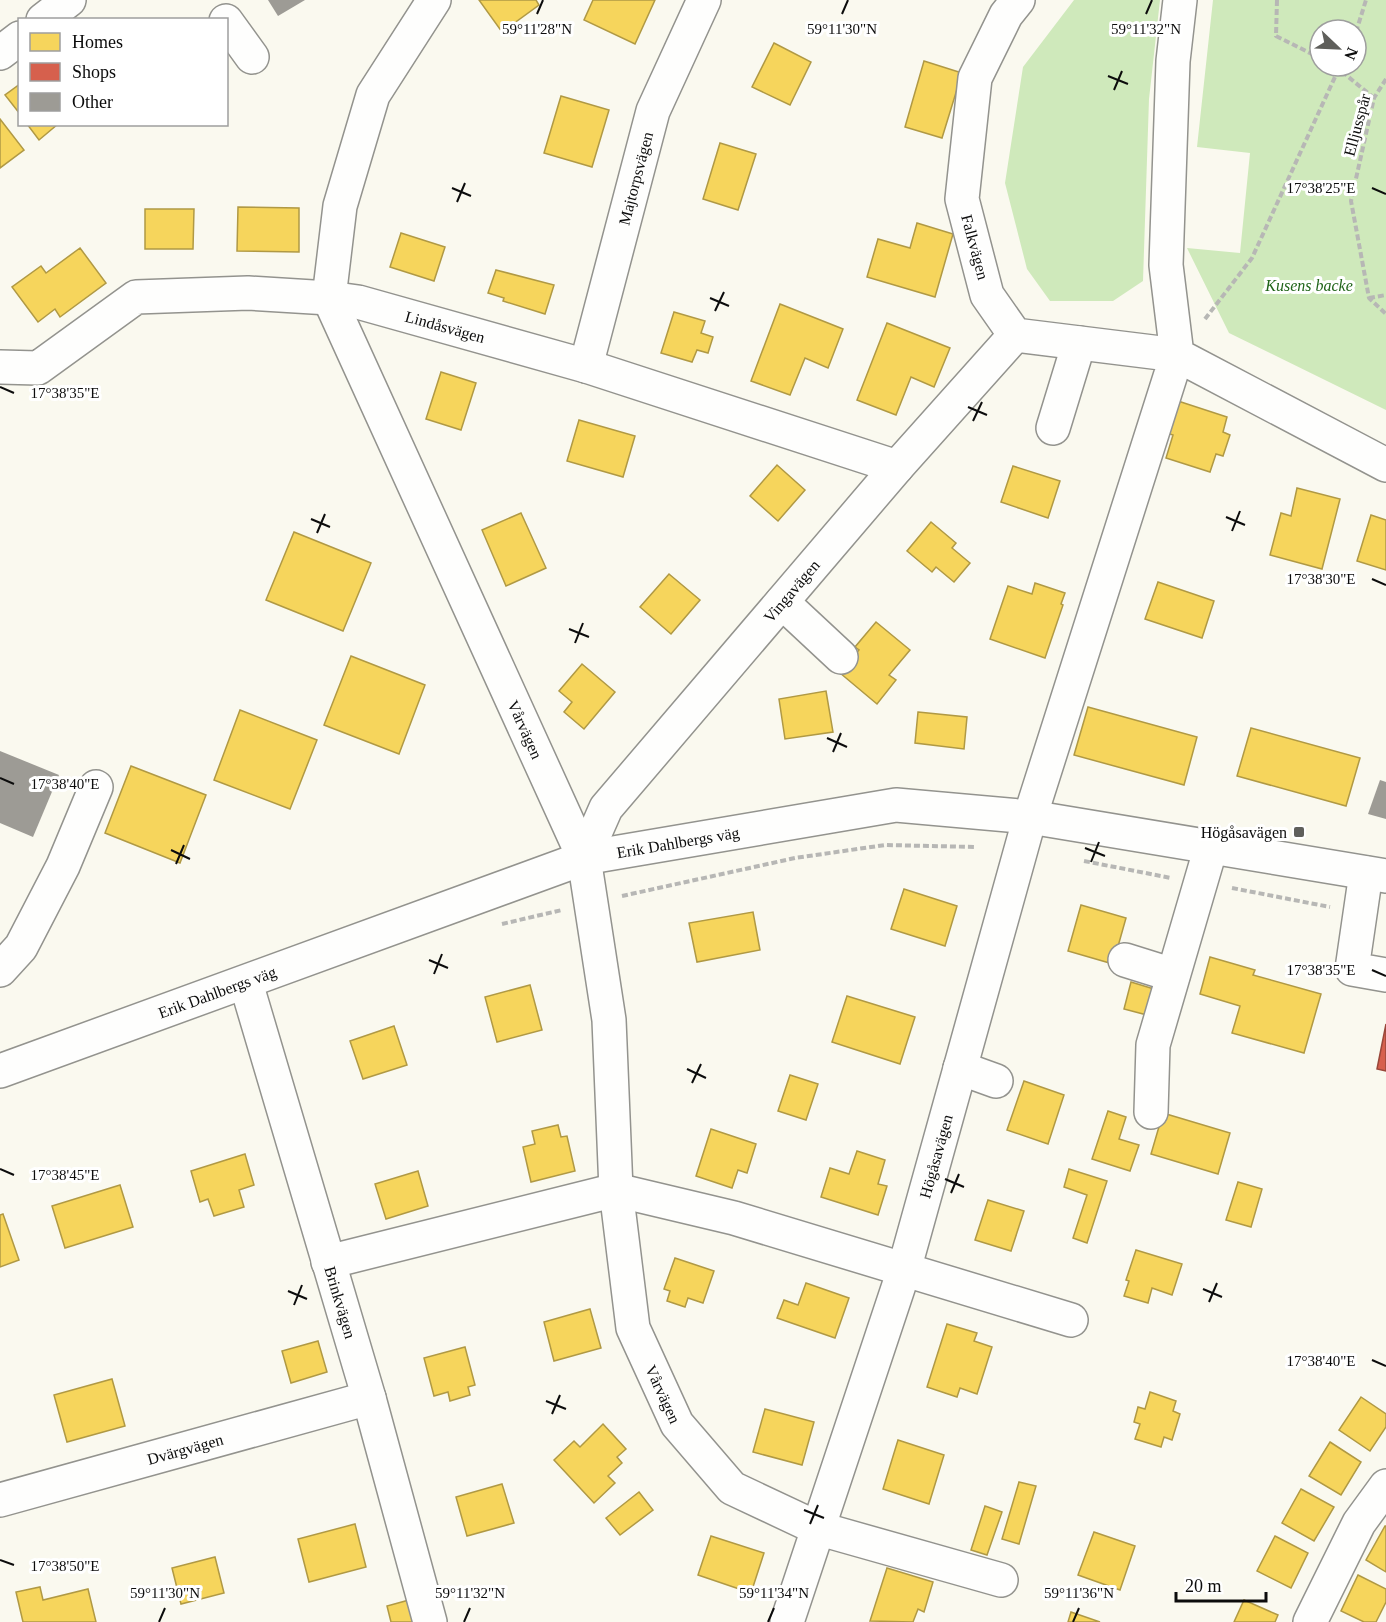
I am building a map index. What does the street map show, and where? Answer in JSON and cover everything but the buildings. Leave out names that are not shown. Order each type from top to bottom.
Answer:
[{"type":"street","points":[[46,18],[69,0]]},
{"type":"street","points":[[212,0],[225,18]]},
{"type":"street","points":[[329,298],[340,206],[373,95],[434,0]]},
{"type":"street","name":"Majtorpsvägen","points":[[586,366],[652,111],[704,0]]},
{"type":"street","name":"Falkvägen","points":[[1015,334],[987,295],[962,199],[975,78],[1006,15],[1018,0]]},
{"type":"street","points":[[1177,355],[1166,265],[1173,61],[1180,0]]},
{"type":"street","points":[[228,23],[252,57]]},
{"type":"street","points":[[0,53],[18,40]]},
{"type":"street","name":"Lindåsvägen","points":[[0,367],[38,368],[136,297],[248,293],[329,298],[358,302],[586,366],[897,467]]},
{"type":"street","name":"Vårvägen","points":[[329,298],[584,858],[609,1020],[616,1190],[633,1328],[677,1424],[732,1488],[817,1528]]},
{"type":"street","points":[[1015,334],[1177,355],[1386,465]]},
{"type":"street","name":"Vingavägen","points":[[584,858],[606,808],[897,467],[1015,334]]},
{"type":"street","points":[[1053,428],[1080,343]]},
{"type":"street","name":"Högåsavägen","points":[[786,1622],[904,1270],[1030,817],[1177,355]]},
{"type":"street","points":[[782,602],[841,657]]},
{"type":"street","points":[[0,970],[21,947],[63,866],[96,788]]},
{"type":"street","name":"Erik Dahlbergs väg","points":[[0,1071],[584,858],[896,805],[1030,817],[1376,874]]},
{"type":"street","points":[[1151,1112],[1153,1045],[1211,847]]},
{"type":"street","points":[[1376,874],[1360,912],[1352,969],[1386,975]]},
{"type":"street","points":[[1125,960],[1173,975]]},
{"type":"street","name":"Brinkvägen","points":[[246,983],[369,1398],[430,1622]]},
{"type":"street","points":[[960,1068],[996,1081]]},
{"type":"street","points":[[328,1262],[616,1190],[734,1218],[1071,1320]]},
{"type":"street","name":"Dvärgvägen","points":[[0,1500],[369,1398]]},
{"type":"street","points":[[1310,1622],[1359,1523],[1386,1486]]},
{"type":"street","points":[[817,1528],[1000,1580]]},
{"type":"path","points":[[1277,0],[1276,36],[1308,52]]},
{"type":"path","points":[[1360,18],[1366,0]]},
{"type":"path","points":[[1177,355],[1252,258],[1333,78]]},
{"type":"path","points":[[1351,78],[1374,98]]},
{"type":"path","name":"Elljusspår","points":[[1369,298],[1352,201],[1374,98],[1386,79]]},
{"type":"path","points":[[1369,298],[1386,295]]},
{"type":"path","points":[[1369,298],[1386,314]]},
{"type":"path","points":[[491,927],[795,858],[885,845],[987,847],[1020,851]]},
{"type":"path","points":[[1077,860],[1360,912]]},
{"type":"green space","points":[[1074,0],[1160,0],[1149,99],[1143,281],[1113,301],[1050,301],[1027,269],[1005,183],[1023,67]]},
{"type":"green space","name":"Kusens backe","points":[[1213,0],[1386,0],[1386,410],[1229,333],[1187,248],[1240,253],[1250,153],[1197,147]]},
{"type":"place","name":"Högåsavägen","points":[[1299,832]]}]
